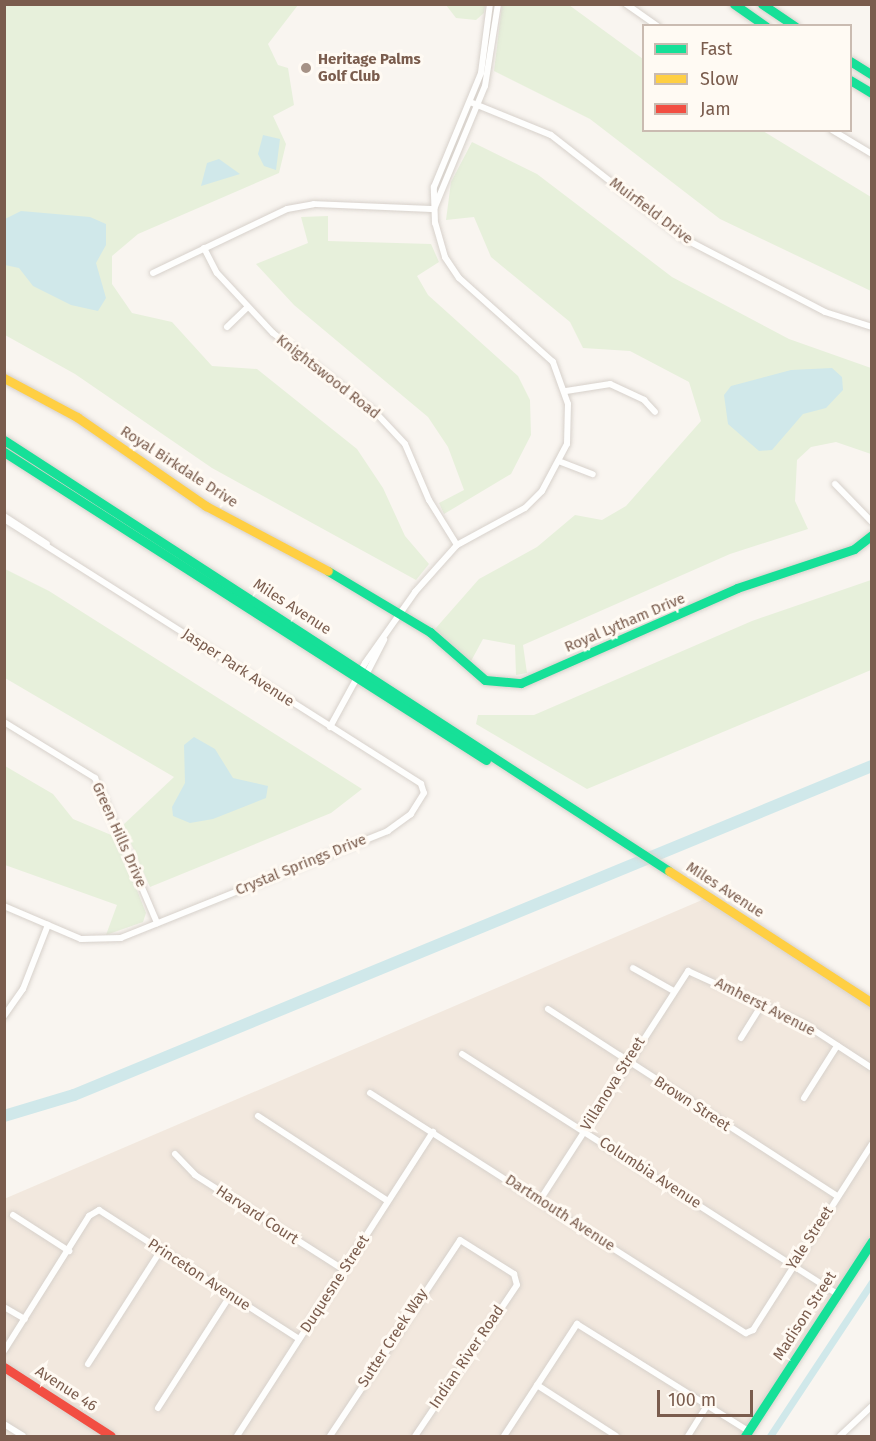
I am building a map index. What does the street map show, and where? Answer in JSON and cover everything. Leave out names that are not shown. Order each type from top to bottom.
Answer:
[{"type":"street","points":[[330,727],[402,614],[457,545],[525,508],[561,462],[570,430],[566,392],[553,362],[538,343],[452,269],[434,208],[437,177],[472,99],[486,50],[490,4]]},
{"type":"street","points":[[434,208],[492,64],[498,4]]},
{"type":"street","points":[[626,4],[655,24]]},
{"type":"street","points":[[734,4],[763,24]]},
{"type":"street","points":[[750,15],[757,4]]},
{"type":"street","points":[[762,4],[792,24]]},
{"type":"street","points":[[852,62],[872,75]]},
{"type":"street","points":[[852,81],[872,93]]},
{"type":"street","points":[[472,99],[478,103]]},
{"type":"street","name":"Muirfield Drive","points":[[478,103],[551,135],[683,238],[825,312],[872,327]]},
{"type":"street","points":[[835,132],[872,154]]},
{"type":"street","points":[[153,273],[276,213],[314,204],[434,208]]},
{"type":"street","name":"Knightswood Road","points":[[204,248],[217,273],[248,307],[376,413],[405,444],[429,500],[457,545]]},
{"type":"street","points":[[227,327],[248,307]]},
{"type":"street","name":"Royal Birkdale Drive","points":[[4,378],[77,417],[206,506],[402,614]]},
{"type":"street","points":[[566,392],[610,384],[644,400],[655,412]]},
{"type":"street","name":"Miles Avenue","points":[[4,440],[365,672],[561,803]]},
{"type":"street","name":"Miles Avenue","points":[[4,452],[360,681],[561,803],[872,1003]]},
{"type":"street","points":[[561,462],[593,474]]},
{"type":"street","points":[[836,484],[872,522]]},
{"type":"street","name":"Jasper Park Avenue","points":[[4,518],[421,784],[424,793]]},
{"type":"street","name":"Royal Lytham Drive","points":[[402,614],[485,680],[520,683],[737,588],[854,549],[872,535]]},
{"type":"street","name":"Green Hills Drive","points":[[4,722],[95,778],[157,923]]},
{"type":"street","name":"Crystal Springs Drive","points":[[4,906],[48,925],[101,942],[157,923],[388,831],[411,814],[424,793]]},
{"type":"street","points":[[4,1016],[23,989],[48,925]]},
{"type":"street","points":[[633,968],[672,990]]},
{"type":"street","name":"Villanova Street","points":[[540,1200],[672,990],[688,971]]},
{"type":"street","name":"Amherst Avenue","points":[[688,971],[762,1004],[872,1068]]},
{"type":"street","points":[[741,1038],[762,1004]]},
{"type":"street","name":"Brown Street","points":[[548,1010],[837,1196]]},
{"type":"street","points":[[804,1098],[837,1046]]},
{"type":"street","name":"Columbia Avenue","points":[[462,1054],[837,1294]]},
{"type":"street","name":"Dartmouth Avenue","points":[[370,1093],[750,1333]]},
{"type":"street","points":[[258,1116],[388,1200]]},
{"type":"street","name":"Duquesne Street","points":[[237,1437],[433,1132]]},
{"type":"street","name":"Yale Street","points":[[750,1333],[872,1144]]},
{"type":"street","name":"Harvard Court","points":[[175,1154],[195,1175],[344,1270]]},
{"type":"street","name":"Princeton Avenue","points":[[69,1251],[99,1210],[299,1339]]},
{"type":"street","points":[[4,1351],[69,1251],[13,1215]]},
{"type":"street","name":"Indian River Road","points":[[415,1437],[514,1289],[516,1277],[457,1240]]},
{"type":"street","name":"Sutter Creek Way","points":[[330,1437],[457,1240]]},
{"type":"street","name":"Madison Street","points":[[746,1434],[872,1241]]},
{"type":"street","points":[[88,1364],[161,1250]]},
{"type":"street","points":[[158,1407],[230,1296]]},
{"type":"street","points":[[4,1307],[25,1319]]},
{"type":"street","points":[[504,1437],[577,1324],[707,1406],[746,1434]]},
{"type":"street","name":"Avenue 46","points":[[4,1367],[111,1437]]},
{"type":"street","points":[[537,1385],[616,1437]]},
{"type":"street","points":[[688,1437],[707,1406]]},
{"type":"street","points":[[840,1437],[872,1406]]},
{"type":"street","points":[[4,1424],[23,1437]]},
{"type":"shaded area","points":[[709,897],[871,1003],[871,1238],[743,1436],[5,1436],[4,1199]]},
{"type":"green space","points":[[5,5],[298,5],[268,44],[278,65],[288,68],[294,105],[273,116],[286,144],[279,173],[138,234],[112,256],[112,284],[132,313],[172,322],[212,366],[257,369],[357,449],[383,488],[405,536],[429,564],[416,580],[212,468],[75,374],[5,335]]},
{"type":"green space","points":[[446,5],[485,5],[484,13],[476,20],[456,18]]},
{"type":"green space","points":[[502,5],[569,5],[642,58],[642,132],[765,132],[871,197],[871,291],[720,219],[590,119],[494,71]]},
{"type":"green space","points":[[472,142],[537,174],[672,277],[789,339],[871,368],[871,454],[836,442],[811,447],[797,460],[795,501],[808,529],[730,554],[523,645],[527,673],[516,675],[515,645],[483,639],[470,663],[435,629],[479,579],[537,547],[575,515],[602,520],[626,506],[701,421],[689,382],[630,351],[583,348],[570,322],[491,257],[474,217],[446,220],[451,182]]},
{"type":"green space","points":[[328,216],[328,241],[431,244],[439,262],[417,276],[428,295],[518,376],[530,400],[531,435],[511,474],[444,514],[439,503],[464,490],[448,447],[428,417],[294,305],[256,264],[308,243],[301,217]]},
{"type":"green space","points":[[5,569],[49,591],[362,789],[331,813],[150,887],[123,825],[174,777],[5,678]]},
{"type":"green space","points":[[871,580],[871,670],[587,789],[476,724],[478,715],[534,715],[752,621]]},
{"type":"green space","points":[[5,766],[53,794],[73,819],[116,837],[146,913],[143,922],[106,935],[117,905],[5,865]]},
{"type":"water","points":[[263,135],[280,139],[276,170],[264,166],[258,154]]},
{"type":"water","points":[[219,159],[240,174],[201,186],[207,163]]},
{"type":"water","points":[[21,211],[90,217],[106,224],[106,245],[96,263],[106,298],[98,311],[71,305],[33,286],[19,268],[5,265],[5,219]]},
{"type":"water","points":[[832,368],[842,377],[843,390],[826,408],[803,414],[772,450],[759,451],[728,424],[724,395],[731,386],[791,370]]},
{"type":"water","points":[[194,737],[215,749],[233,778],[268,786],[266,798],[213,819],[190,823],[173,816],[172,807],[185,783],[184,745]]},
{"type":"waterway","points":[[4,1116],[74,1095],[872,766]]},
{"type":"waterway","points":[[770,1436],[872,1282]]},
{"type":"traffic: fast","points":[[734,4],[763,24]]},
{"type":"traffic: fast","points":[[762,4],[792,24]]},
{"type":"traffic: fast","points":[[852,62],[872,75]]},
{"type":"traffic: fast","points":[[852,81],[872,93]]},
{"type":"traffic: fast","points":[[4,440],[669,871]]},
{"type":"traffic: fast","points":[[4,452],[486,760]]},
{"type":"traffic: fast","points":[[328,571],[430,632],[485,680],[521,683],[737,588],[854,549],[872,535]]},
{"type":"traffic: fast","points":[[745,1436],[872,1241]]},
{"type":"traffic: slow","points":[[4,378],[77,417],[206,506],[328,571]]},
{"type":"traffic: slow","points":[[669,871],[872,1003]]},
{"type":"traffic: jam","points":[[4,1367],[111,1436]]},
{"type":"place","name":"Heritage Palms Golf Club","points":[[306,68]]}]
